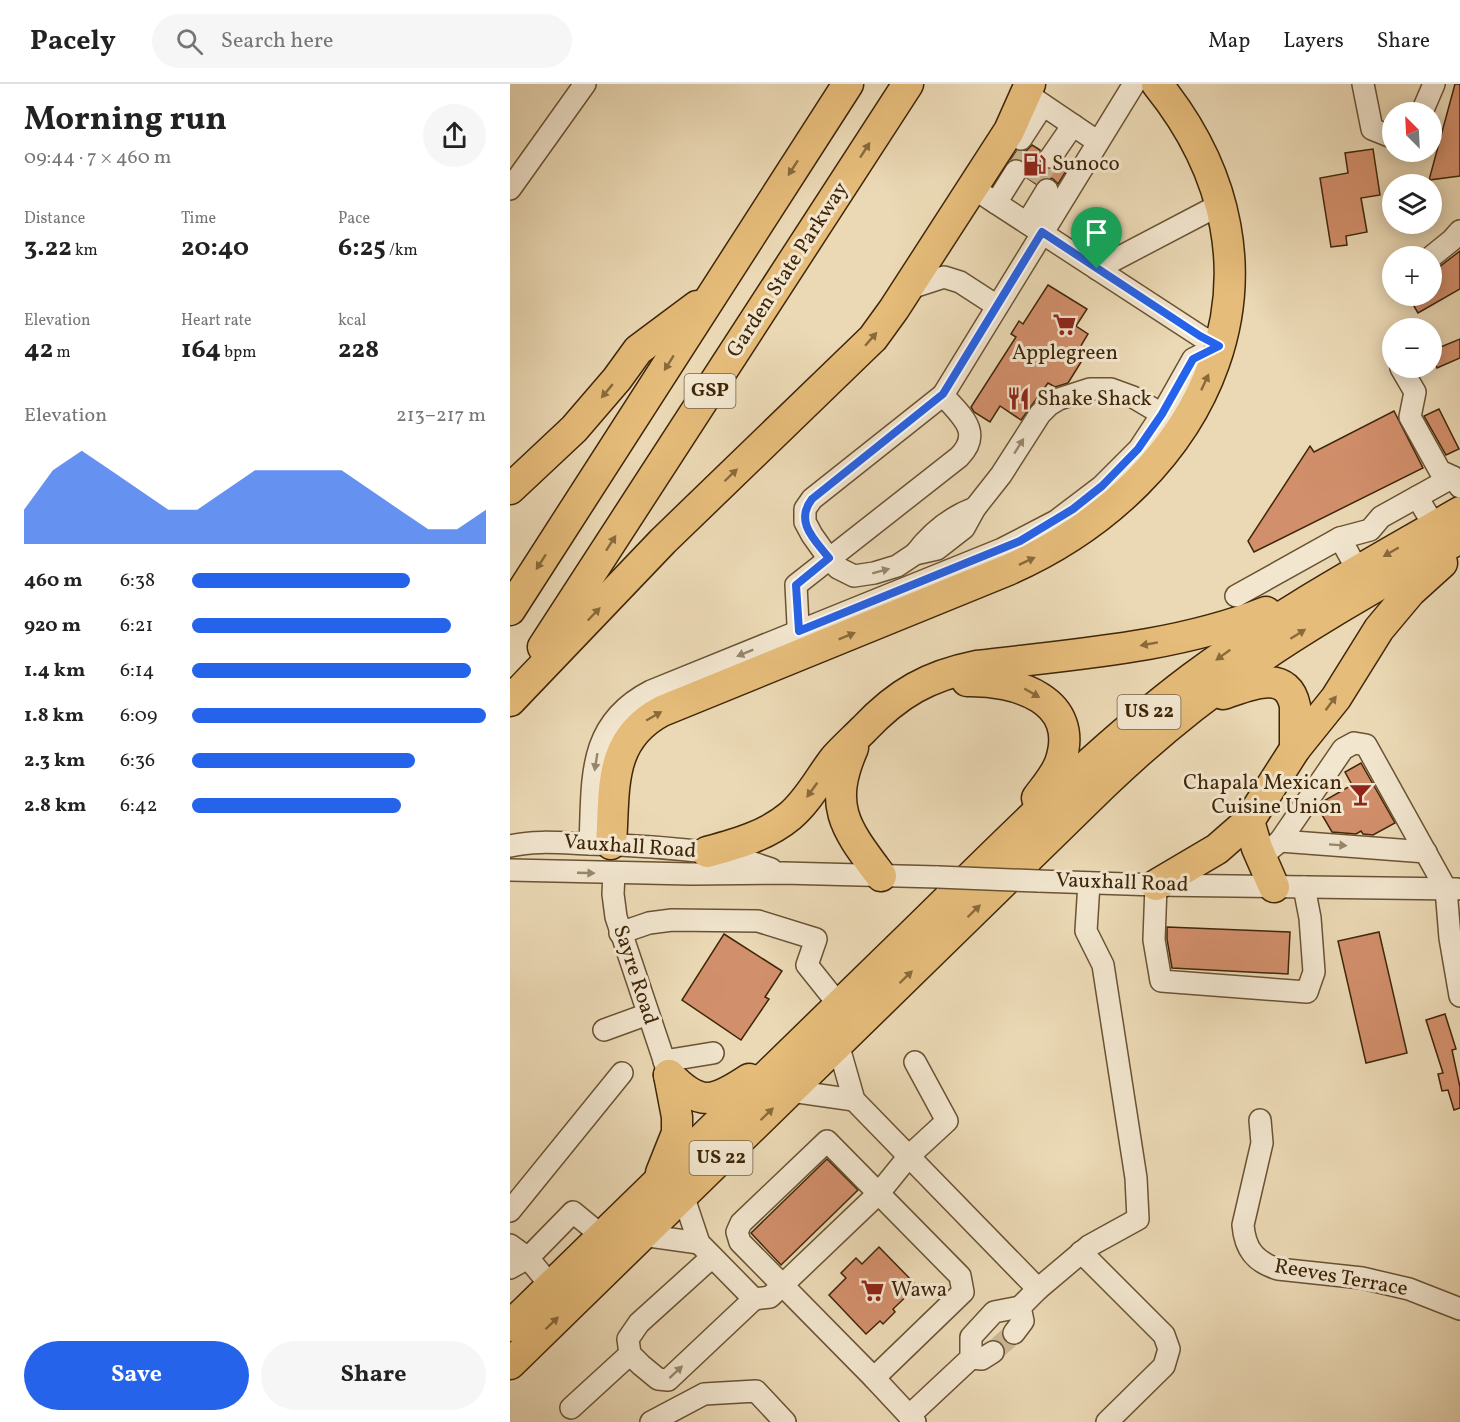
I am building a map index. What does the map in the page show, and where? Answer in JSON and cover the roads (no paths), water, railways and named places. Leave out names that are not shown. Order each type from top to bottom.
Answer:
[{"type":"highway","name":"GSP","points":[[510,610],[848,84]]},
{"type":"highway","name":"Garden State Parkway","points":[[510,699],[908,84]]},
{"type":"highway","points":[[601,844],[618,763],[625,744],[636,729],[662,711],[796,645],[1008,570],[1064,542],[1099,518],[1129,491],[1163,453],[1172,420],[1209,376],[1219,346],[1228,305],[1230,265],[1227,229],[1209,169],[1192,134],[1157,84]]},
{"type":"highway","points":[[510,699],[663,541],[873,338],[907,289],[985,195],[1009,131],[1038,99]]},
{"type":"highway","points":[[510,489],[574,429],[617,379],[638,350],[711,296]]},
{"type":"highway","name":"US 22","points":[[510,1326],[990,858],[1090,763],[1166,698],[1246,639],[1325,590],[1358,571],[1452,526]]},
{"type":"highway","name":"US 22","points":[[510,1364],[1128,761],[1198,703],[1247,667],[1452,526]]},
{"type":"highway","points":[[1156,885],[1217,849],[1249,821],[1295,749],[1336,698],[1379,629],[1410,592],[1460,547]]},
{"type":"highway","points":[[707,852],[763,833],[791,815],[808,797],[841,751],[885,707],[914,688],[939,677],[971,668],[1139,646],[1203,633],[1249,619],[1325,590]]},
{"type":"highway","points":[[914,688],[966,681],[1007,683],[1040,697],[1053,710],[1062,726],[1064,745],[1054,774],[990,858]]},
{"type":"highway","points":[[1198,703],[1259,682],[1266,681],[1281,685],[1290,692],[1295,706],[1295,749]]},
{"type":"highway","points":[[863,730],[851,752],[843,776],[842,810],[853,838],[881,876]]},
{"type":"highway","points":[[1249,821],[1270,849],[1274,887]]},
{"type":"highway","points":[[666,1068],[692,1095],[706,1100],[732,1090],[794,1050]]},
{"type":"highway","points":[[656,1184],[677,1133],[677,1117],[666,1068]]},
{"type":"street","points":[[510,189],[585,84]]},
{"type":"street","points":[[1057,161],[1134,84]]},
{"type":"street","points":[[1363,84],[1372,129],[1382,133]]},
{"type":"street","points":[[1426,102],[1434,84]]},
{"type":"street","points":[[1027,142],[1038,99],[1084,133]]},
{"type":"street","points":[[1028,223],[1084,133]]},
{"type":"street","points":[[1011,168],[985,195],[1219,346]]},
{"type":"street","points":[[1041,187],[997,306],[943,394],[808,504],[804,513],[805,522],[812,535],[829,558],[846,573],[861,576],[897,566],[915,554],[938,549],[964,528],[975,508],[1001,475],[1048,405],[1090,388],[1111,389],[1133,397],[1172,420]]},
{"type":"street","points":[[1097,269],[1221,204]]},
{"type":"street","points":[[1442,248],[1460,231]]},
{"type":"street","points":[[907,289],[944,277],[960,282],[997,306]]},
{"type":"street","points":[[1407,378],[1415,392],[1410,417],[1440,471],[1457,482]]},
{"type":"street","points":[[796,645],[796,585],[966,450],[970,439],[969,428],[943,394]]},
{"type":"street","points":[[1236,596],[1340,538],[1370,530],[1381,517],[1417,497],[1457,482]]},
{"type":"street","points":[[1417,497],[1452,526]]},
{"type":"street","points":[[1340,538],[1358,571]]},
{"type":"street","points":[[1270,849],[1343,749],[1354,743],[1366,744],[1426,852],[1453,889],[1450,938],[1460,996]]},
{"type":"street","name":"Vauxhall Road","points":[[510,846],[552,842],[707,852],[735,857],[783,873]]},
{"type":"street","points":[[519,871],[601,844]]},
{"type":"street","points":[[1270,849],[1426,852]]},
{"type":"street","name":"Vauxhall Road","points":[[519,871],[737,875],[783,873],[1156,885],[1453,889]]},
{"type":"street","name":"Sayre Road","points":[[614,873],[614,904],[620,933],[666,1068]]},
{"type":"street","points":[[874,1378],[963,1292],[960,1276],[827,1141],[741,1223],[737,1232],[740,1242],[912,1419],[971,1358],[971,1337],[994,1312],[1020,1306],[1081,1252],[1138,1219],[1137,1178],[1103,965],[1086,932],[1089,883]]},
{"type":"street","points":[[1156,885],[1154,940],[1161,981],[1307,992],[1314,972],[1310,918],[1304,887]]},
{"type":"street","points":[[620,933],[650,923],[672,920],[758,921],[816,939],[807,965],[839,1005]]},
{"type":"street","points":[[604,1030],[648,1014]]},
{"type":"street","points":[[838,1044],[854,1100],[1038,1289]]},
{"type":"street","points":[[666,1068],[712,1053]]},
{"type":"street","points":[[706,1250],[639,1323],[628,1339],[630,1354],[658,1379],[668,1380],[754,1299],[770,1297],[879,1192],[909,1156],[947,1122],[915,1062]]},
{"type":"street","points":[[510,1211],[622,1073]]},
{"type":"street","points":[[790,1090],[854,1100]]},
{"type":"street","name":"Reeves Terrace","points":[[1260,1120],[1262,1143],[1243,1225],[1244,1238],[1249,1250],[1257,1259],[1278,1269],[1362,1278],[1409,1289],[1460,1309]]},
{"type":"street","points":[[684,1195],[706,1250],[754,1299]]},
{"type":"street","points":[[519,1263],[573,1212],[602,1236]]},
{"type":"street","points":[[642,1235],[706,1250]]},
{"type":"street","points":[[510,1245],[519,1263],[551,1286]]},
{"type":"street","points":[[1081,1252],[1164,1335],[1168,1349],[1164,1365],[1107,1422]]},
{"type":"street","points":[[1014,1333],[1023,1321],[1020,1306]]},
{"type":"street","points":[[971,1358],[982,1359],[993,1352]]},
{"type":"street","points":[[571,1408],[630,1354]]},
{"type":"street","points":[[651,1422],[704,1394],[756,1391],[785,1422]]},
{"type":"tunnel","points":[[1016,171],[1033,146]]},
{"type":"tunnel","points":[[1035,183],[1051,157]]},
{"type":"tunnel","points":[[993,1352],[1014,1333]]},
{"type":"place","name":"Sunoco","points":[[1034,164]]},
{"type":"place","name":"Applegreen","points":[[1065,325]]},
{"type":"place","name":"Shake Shack","points":[[1019,399]]},
{"type":"place","name":"Chapala Mexican Cuisine Union","points":[[1360,795]]},
{"type":"place","name":"Wawa","points":[[873,1290]]}]
